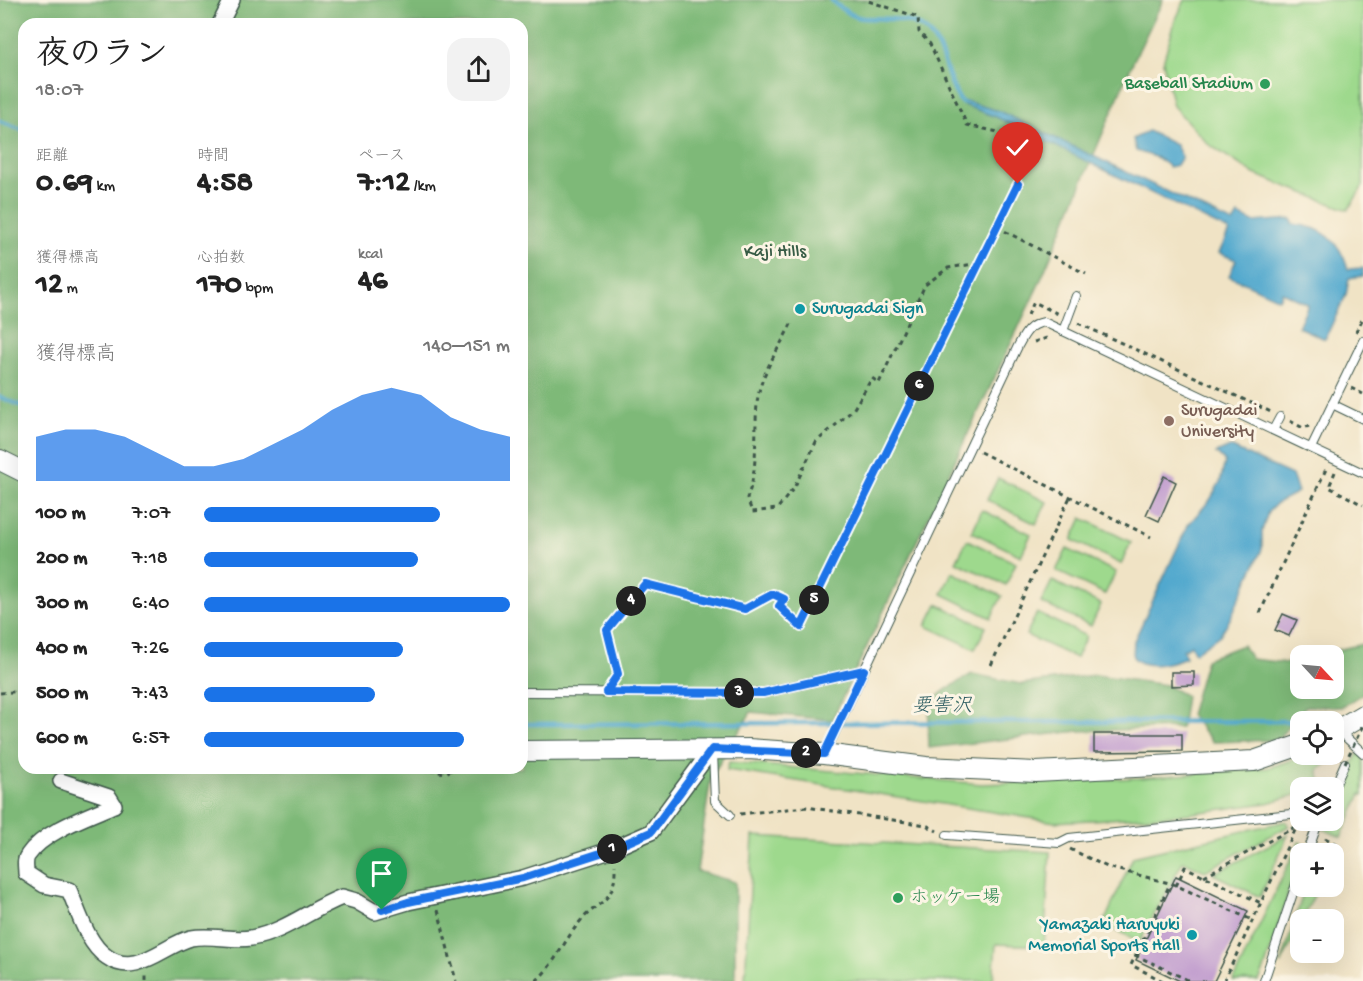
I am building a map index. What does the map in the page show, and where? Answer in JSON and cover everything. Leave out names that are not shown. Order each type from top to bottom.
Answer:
[{"type":"street","points":[[223,18],[232,0]]},
{"type":"street","points":[[0,460],[18,469]]},
{"type":"street","points":[[1344,726],[1363,715]]},
{"type":"street","points":[[528,751],[712,749],[824,754],[926,767],[1036,771],[1254,761],[1290,749]]},
{"type":"street","points":[[61,781],[109,797],[114,806],[60,829],[28,854],[25,862],[26,873],[44,885],[59,886],[69,890],[93,942],[106,957],[122,964],[150,958],[192,938],[233,939],[274,932],[342,897],[357,901],[375,912],[434,896],[523,878],[614,848],[651,832],[712,749]]},
{"type":"lane","points":[[1063,331],[1076,296]]},
{"type":"lane","points":[[824,754],[1028,328],[1044,322],[1363,474]]},
{"type":"lane","points":[[1311,448],[1363,341]]},
{"type":"lane","points":[[1332,404],[1363,419]]},
{"type":"lane","points":[[1273,430],[1280,417]]},
{"type":"lane","points":[[528,692],[763,693],[864,670]]},
{"type":"lane","points":[[1344,735],[1363,753]]},
{"type":"lane","points":[[712,749],[715,801],[730,815]]},
{"type":"lane","points":[[1339,777],[1345,763]]},
{"type":"lane","points":[[947,835],[1059,843],[1069,838],[1290,814]]},
{"type":"lane","points":[[1310,843],[1315,831]]},
{"type":"lane","points":[[1264,981],[1292,897]]},
{"type":"path","points":[[606,692],[618,674],[607,630],[645,584],[745,609],[773,594],[784,599],[779,606],[801,627],[1038,141],[967,125],[930,44],[919,32],[918,16],[865,0]]},
{"type":"path","points":[[997,227],[1086,274]]},
{"type":"path","points":[[791,324],[766,370],[759,394],[754,430],[754,481],[747,498],[752,512],[777,509],[794,488],[816,442],[853,410],[872,378],[879,383],[925,285],[948,268],[980,262]]},
{"type":"path","points":[[1034,302],[1303,428],[1309,425],[1314,416]]},
{"type":"path","points":[[1029,345],[1041,339],[1053,337]]},
{"type":"path","points":[[978,451],[1151,537]]},
{"type":"path","points":[[1260,613],[1328,466],[1337,472],[1329,487],[1363,505]]},
{"type":"path","points":[[991,665],[1070,497]]},
{"type":"path","points":[[0,693],[18,692]]},
{"type":"path","points":[[1345,763],[1363,725]]},
{"type":"path","points":[[730,815],[806,807],[926,825],[947,835]]},
{"type":"path","points":[[1204,876],[1290,830]]},
{"type":"path","points":[[1224,981],[1295,831]]},
{"type":"path","points":[[1306,831],[1313,835]]},
{"type":"path","points":[[1323,837],[1335,843]]},
{"type":"path","points":[[1059,843],[1107,867],[1176,886],[1252,920]]},
{"type":"path","points":[[536,981],[562,950],[578,923],[604,903],[615,879],[614,848]]},
{"type":"path","points":[[1176,886],[1185,867],[1261,903]]},
{"type":"path","points":[[1163,981],[1131,965],[1170,884]]},
{"type":"path","points":[[434,896],[456,981]]},
{"type":"path","points":[[1135,955],[1190,981]]},
{"type":"green space","name":"Kaji Hills","points":[[0,0],[1163,0],[1133,62],[1039,284],[832,720],[751,712],[711,777],[697,871],[735,882],[735,981],[0,981]]},
{"type":"green space","name":"Baseball Stadium","points":[[1185,0],[1363,0],[1363,186],[1348,210],[1254,174],[1208,144],[1173,106],[1163,62],[1175,21]]},
{"type":"green space","points":[[998,478],[1047,502],[1036,524],[987,500]]},
{"type":"green space","points":[[982,510],[1031,534],[1021,556],[972,532]]},
{"type":"green space","points":[[1082,518],[1131,542],[1121,564],[1072,540]]},
{"type":"green space","points":[[967,540],[1016,563],[1006,585],[956,562]]},
{"type":"green space","points":[[1067,549],[1116,572],[1105,594],[1056,571]]},
{"type":"green space","points":[[952,572],[1002,596],[991,618],[942,594]]},
{"type":"green space","points":[[1052,581],[1101,604],[1091,626],[1041,603]]},
{"type":"green space","points":[[937,604],[986,627],[975,649],[926,626]]},
{"type":"green space","points":[[1037,613],[1086,636],[1076,658],[1026,635]]},
{"type":"green space","points":[[1363,644],[1363,694],[1341,707],[1306,706],[1302,711],[1290,711],[1290,725],[1277,740],[1213,742],[1190,715],[1206,659],[1243,645],[1251,659],[1290,662],[1290,699],[1344,699],[1344,648]]},
{"type":"green space","points":[[972,674],[1021,684],[1096,675],[1166,685],[1186,696],[1181,728],[1079,731],[929,748],[930,709],[934,702],[947,689]]},
{"type":"green space","points":[[1358,753],[1363,757],[1363,795],[1361,794],[1344,831],[1344,783]]},
{"type":"green space","points":[[1290,761],[1290,765],[1325,765],[1318,770],[1320,777],[1290,777],[1290,797],[1267,803],[1179,815],[1055,822],[727,770],[729,762],[982,784],[1139,778],[1267,768]]},
{"type":"green space","points":[[1286,821],[1289,826],[1205,871],[1183,861],[1140,941],[1103,925],[1133,857]]},
{"type":"green space","points":[[1328,831],[1344,831],[1341,837]]},
{"type":"green space","points":[[1288,835],[1260,897],[1213,874]]},
{"type":"green space","name":"ホッケー場","points":[[753,836],[1050,852],[1044,946],[996,944],[993,981],[745,981]]},
{"type":"green space","points":[[1290,861],[1290,888],[1259,981],[1233,981]]},
{"type":"green space","points":[[1302,897],[1313,897],[1308,909],[1298,909]]},
{"type":"green space","points":[[1290,936],[1290,946],[1281,965]]},
{"type":"water","points":[[965,101],[999,111],[1233,223],[1238,215],[1253,222],[1292,219],[1293,224],[1313,228],[1335,243],[1348,269],[1363,268],[1363,276],[1349,278],[1346,295],[1325,339],[1298,327],[1308,304],[1282,292],[1279,299],[1229,276],[1236,260],[1219,253],[1229,231],[996,117],[961,104]]},
{"type":"water","points":[[1148,131],[1176,145],[1182,157],[1177,165],[1169,167],[1158,158],[1136,151],[1133,139]]},
{"type":"water","points":[[1230,447],[1292,475],[1298,492],[1277,503],[1268,512],[1262,531],[1262,549],[1230,619],[1220,635],[1195,653],[1191,645],[1183,650],[1186,657],[1174,662],[1144,664],[1133,657],[1134,641],[1188,525],[1210,500],[1220,482],[1225,462],[1216,453]]},
{"type":"building","points":[[1164,476],[1176,482],[1159,521],[1146,515]]},
{"type":"building","points":[[1283,614],[1297,620],[1289,636],[1275,630]]},
{"type":"building","points":[[1171,672],[1194,672],[1194,685],[1171,686]]},
{"type":"building","points":[[1094,734],[1182,734],[1182,751],[1094,752]]},
{"type":"building","name":"Yamazaki Haruyuki Memorial Sports Hall","points":[[1176,876],[1248,911],[1214,981],[1180,981],[1136,960]]},
{"type":"waterway","points":[[831,0],[854,16],[903,21],[925,30],[937,46],[956,95],[962,103]]},
{"type":"waterway","points":[[0,121],[18,128]]},
{"type":"waterway","name":"要害沢","points":[[0,397],[18,404]]},
{"type":"waterway","name":"要害沢","points":[[528,724],[1290,721]]},
{"type":"place","name":"Baseball Stadium","points":[[1265,84]]},
{"type":"place","name":"Surugadai Sign","points":[[800,309]]},
{"type":"place","name":"Surugadai University","points":[[1169,421]]},
{"type":"place","name":"ホッケー場","points":[[898,898]]},
{"type":"place","name":"Yamazaki Haruyuki Memorial Sports Hall","points":[[1192,935]]},
{"type":"route","points":[[382,910],[496,882],[523,878],[610,850],[651,832],[712,749],[824,754],[864,670],[763,693],[606,692],[618,674],[607,630],[645,584],[745,609],[773,594],[784,599],[779,606],[801,627],[1018,184]]}]
